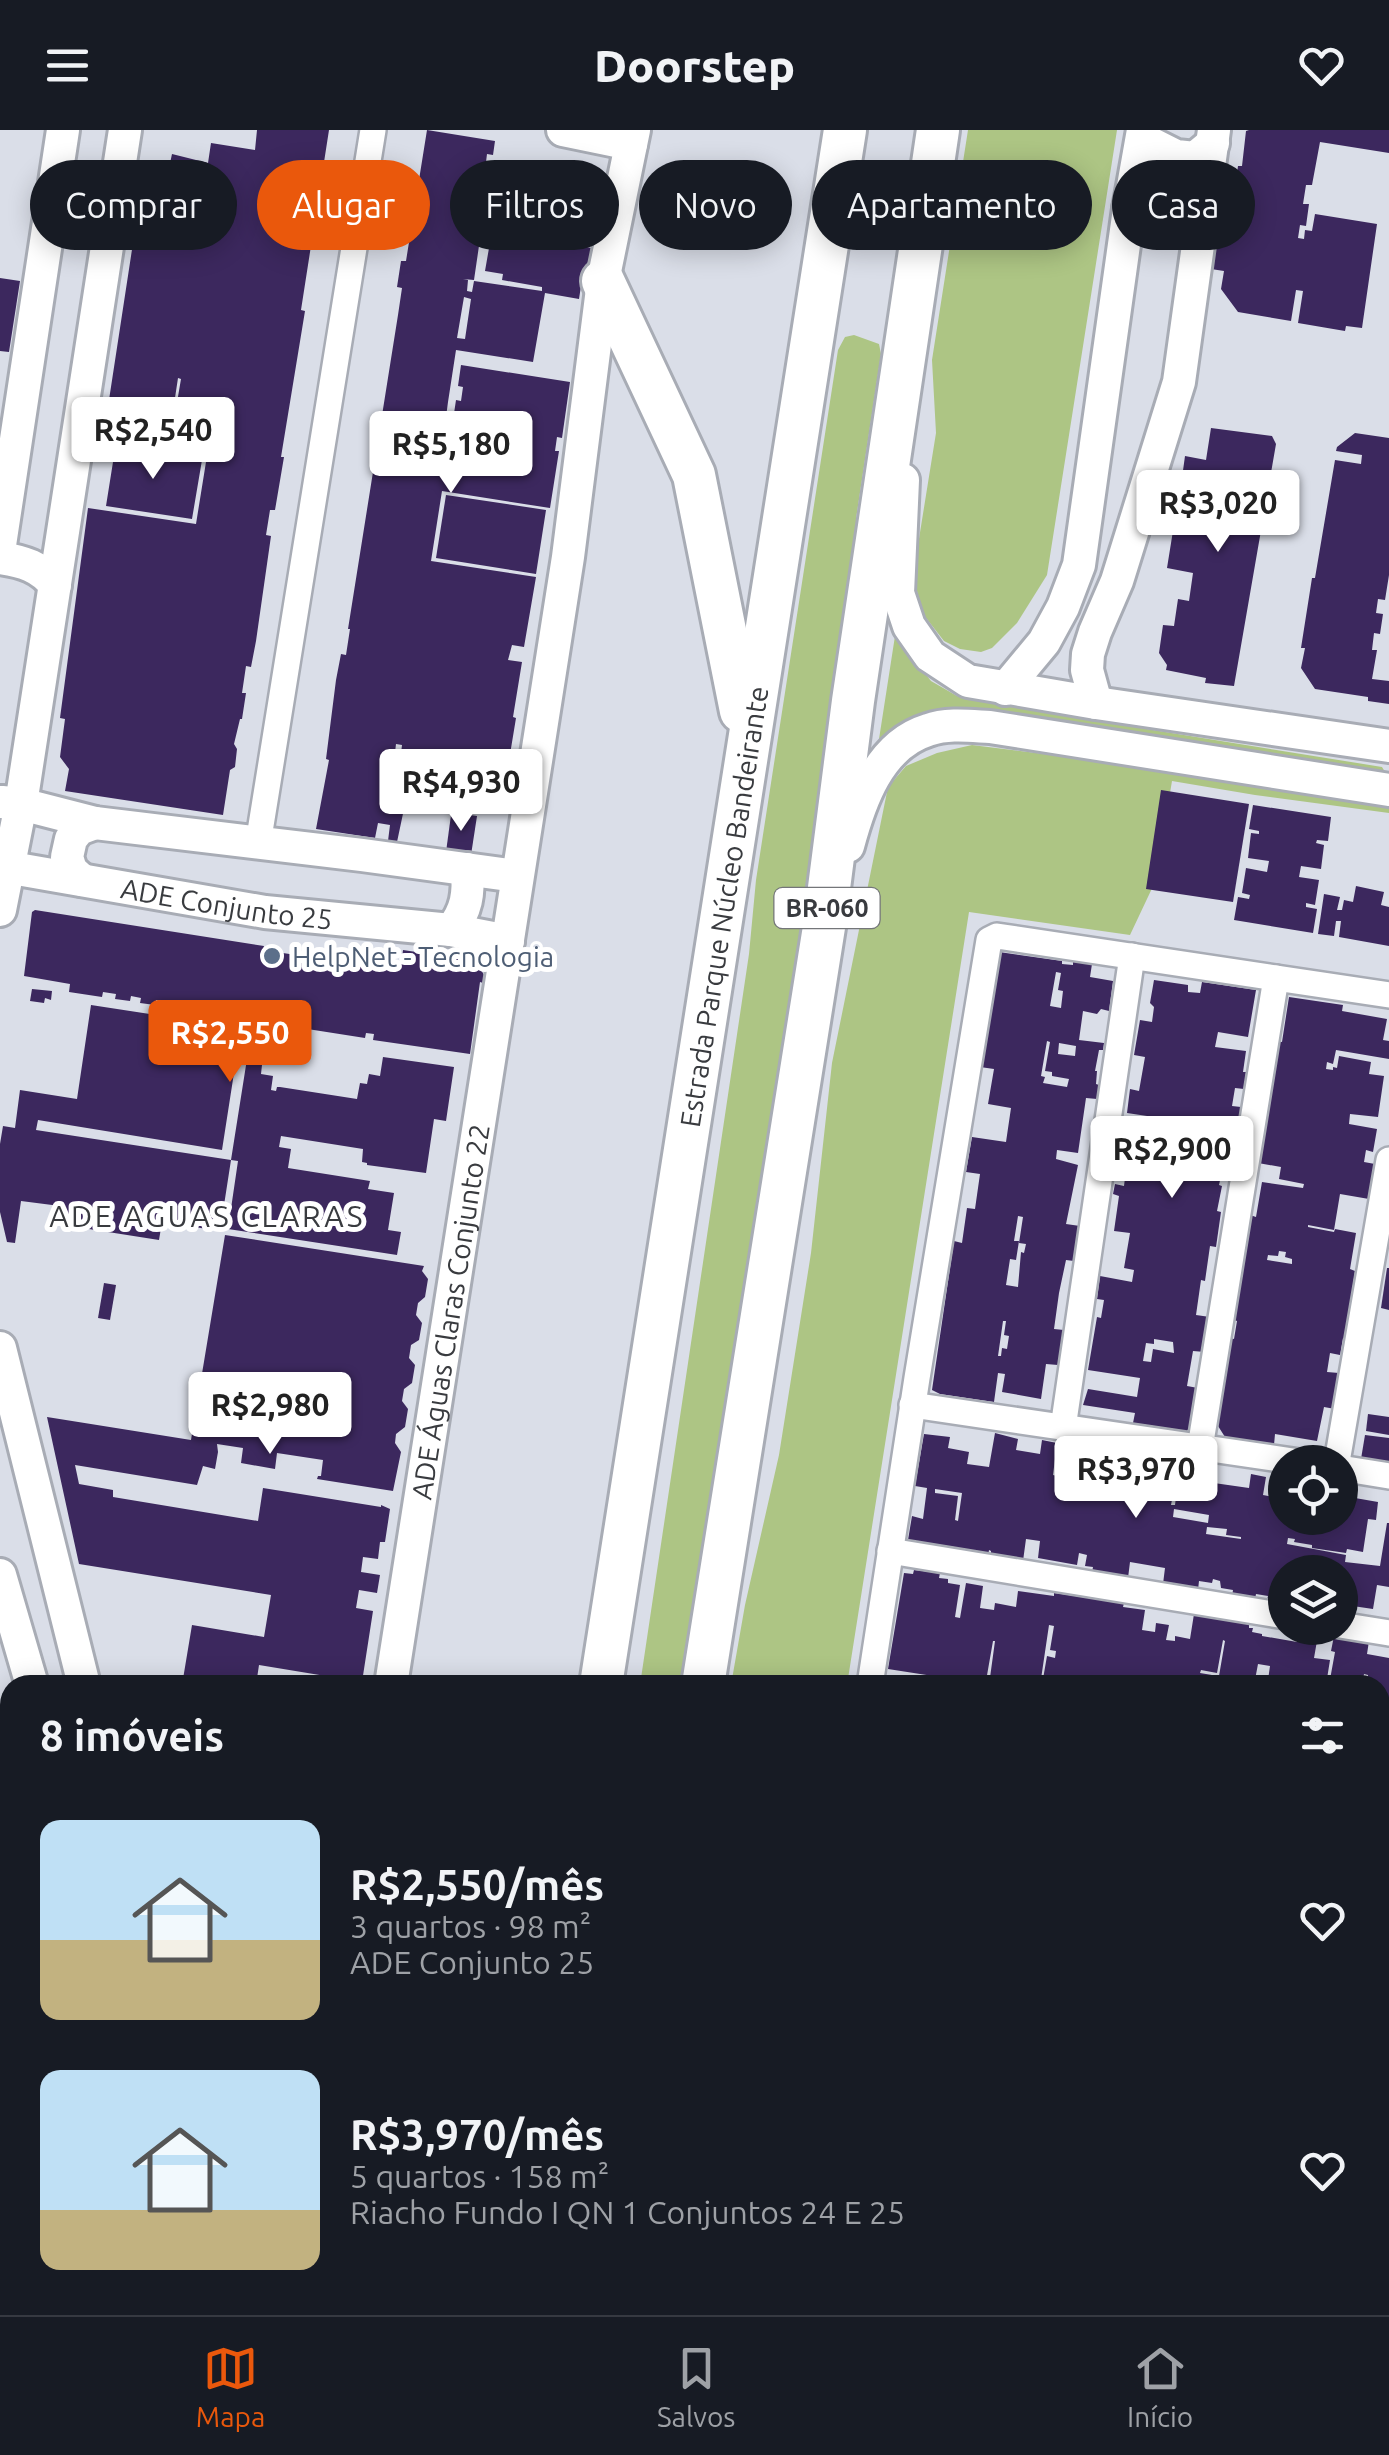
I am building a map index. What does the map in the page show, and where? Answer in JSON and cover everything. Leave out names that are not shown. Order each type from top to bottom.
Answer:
[{"type":"highway","name":"Estrada Parque Núcleo Bandeirante","points":[[602,1675],[844,130]]},
{"type":"highway","name":"BR-060","points":[[705,1675],[824,927],[853,701],[938,130]]},
{"type":"highway","points":[[604,282],[694,476],[747,744]]},
{"type":"street","points":[[0,545],[63,130]]},
{"type":"street","points":[[0,910],[10,803],[56,585],[125,130]]},
{"type":"street","points":[[258,844],[373,130]]},
{"type":"street","points":[[566,130],[633,137]]},
{"type":"street","points":[[1138,160],[1143,134],[1176,156],[1195,158],[1214,136]]},
{"type":"street","name":"ADE Águas Claras Conjunto 22","points":[[393,1675],[568,557],[604,282],[633,137]]},
{"type":"street","points":[[1005,689],[1044,642],[1080,565],[1123,250]]},
{"type":"street","points":[[1096,703],[1087,670],[1088,654],[1117,581],[1179,382],[1197,250]]},
{"type":"street","points":[[900,378],[905,440],[898,594],[909,626],[930,656],[968,681],[1005,689],[1388,746]]},
{"type":"street","points":[[0,558],[21,560],[46,573],[56,585]]},
{"type":"street","points":[[1080,565],[1117,581]]},
{"type":"street","points":[[824,927],[854,823],[874,776],[906,740],[929,729],[990,726],[1389,790]]},
{"type":"street","points":[[10,803],[95,823],[517,876]]},
{"type":"street","points":[[82,880],[70,870],[67,857],[79,828],[95,823]]},
{"type":"street","name":"ADE Conjunto 25","points":[[3,866],[265,912],[451,930],[508,941]]},
{"type":"street","points":[[451,930],[467,902],[467,869]]},
{"type":"street","points":[[871,1675],[986,945],[991,937],[1389,995]]},
{"type":"street","points":[[1063,1428],[1132,956]]},
{"type":"street","points":[[1200,1448],[1276,978]]},
{"type":"street","points":[[1342,1445],[1389,1160]]},
{"type":"street","points":[[0,1348],[82,1675]]},
{"type":"street","points":[[912,1405],[1268,1458]]},
{"type":"street","points":[[1358,1469],[1389,1476]]},
{"type":"street","points":[[890,1551],[1268,1613]]},
{"type":"street","points":[[0,1575],[29,1675]]},
{"type":"street","points":[[1358,1628],[1389,1633]]},
{"type":"green space","points":[[968,130],[1117,130],[1047,575],[1017,623],[992,648],[981,652],[960,649],[944,641],[923,614],[913,576],[936,433],[932,360],[949,250],[1092,250],[1092,160],[963,160]]},
{"type":"green space","points":[[854,335],[879,344],[881,354],[856,519],[858,589],[690,1675],[641,1675],[749,954],[756,880],[838,350],[845,337]]},
{"type":"green space","points":[[895,636],[931,681],[957,696],[1382,767],[1388,777],[1016,724],[877,752]]},
{"type":"green space","points":[[972,745],[1224,776],[1389,803],[1389,813],[1172,781],[1155,882],[1130,935],[969,912],[849,1675],[733,1675],[779,1455],[811,1253],[832,1063],[888,787],[906,766]]},
{"type":"building","points":[[257,130],[329,130],[324,160],[257,160],[257,250],[310,250],[284,457],[275,510],[270,510],[266,535],[271,536],[256,641],[251,667],[246,666],[242,719],[234,744],[235,767],[230,770],[223,815],[65,791],[69,769],[60,757],[65,719],[60,718],[88,508],[196,524],[216,400],[205,398],[197,454],[102,439],[107,408],[164,417],[163,424],[173,426],[181,379],[178,378],[173,411],[109,400],[132,250],[237,250],[237,160],[208,160],[211,143],[255,150]]},
{"type":"building","points":[[427,130],[495,141],[493,155],[487,154],[486,160],[450,160],[450,250],[478,250],[474,280],[463,279],[468,280],[467,291],[472,292],[474,281],[542,291],[542,287],[502,280],[503,274],[485,271],[489,250],[591,250],[585,287],[581,286],[579,299],[545,293],[533,362],[456,350],[441,455],[447,456],[445,472],[450,473],[453,455],[448,454],[456,400],[461,401],[461,365],[570,382],[562,438],[557,437],[555,451],[559,451],[550,508],[442,491],[431,561],[536,577],[524,647],[512,645],[508,660],[522,662],[502,803],[408,790],[397,842],[388,841],[390,825],[378,823],[375,838],[316,829],[329,760],[326,759],[336,680],[341,654],[346,655],[398,315],[401,261],[406,261],[408,250],[430,250],[430,160],[422,160]],"holes":[[[464,297],[471,299],[465,339],[457,338]],[[396,744],[402,745],[399,770],[393,769]]]},
{"type":"building","points":[[1389,130],[1389,153],[1320,142],[1312,185],[1306,185],[1306,226],[1300,225],[1298,238],[1304,239],[1305,230],[1312,231],[1315,214],[1377,224],[1362,328],[1346,326],[1345,331],[1298,323],[1303,291],[1296,290],[1291,321],[1238,312],[1221,289],[1224,271],[1211,269],[1214,250],[1255,250],[1255,160],[1243,160],[1246,131]]},
{"type":"building","points":[[172,154],[196,160],[171,160]]},
{"type":"building","points":[[0,278],[20,281],[9,352],[0,351]]},
{"type":"building","points":[[1211,428],[1272,436],[1276,444],[1234,686],[1205,683],[1206,678],[1166,670],[1159,653],[1163,625],[1174,626],[1178,599],[1189,601],[1193,573],[1167,568],[1176,512],[1198,516],[1202,487],[1181,485],[1185,456],[1206,460]]},
{"type":"building","points":[[1355,433],[1389,438],[1389,575],[1385,600],[1378,599],[1376,613],[1383,614],[1380,634],[1374,633],[1372,650],[1377,650],[1372,679],[1389,681],[1389,704],[1315,689],[1301,668],[1312,578],[1335,460],[1361,464],[1362,455],[1336,451]]},
{"type":"building","points":[[111,446],[202,460],[192,519],[106,506],[113,462],[108,461]]},
{"type":"building","points":[[446,495],[546,510],[536,574],[436,558]]},
{"type":"building","points":[[1161,790],[1249,804],[1233,902],[1146,889]]},
{"type":"building","points":[[1253,805],[1331,817],[1328,841],[1316,843],[1324,845],[1321,869],[1301,866],[1299,877],[1319,880],[1315,905],[1306,903],[1306,907],[1317,909],[1313,933],[1234,920],[1238,897],[1249,899],[1250,895],[1242,893],[1246,868],[1267,872],[1269,861],[1248,858],[1251,833],[1259,834],[1249,829]]},
{"type":"building","points":[[451,815],[477,816],[471,855],[446,852]]},
{"type":"building","points":[[1356,886],[1384,892],[1381,905],[1389,907],[1389,946],[1339,937],[1341,921],[1336,921],[1334,936],[1318,934],[1324,894],[1340,897],[1337,910],[1342,910],[1344,900],[1353,902]]},
{"type":"building","points":[[35,910],[264,946],[263,950],[316,958],[316,954],[401,967],[403,950],[476,961],[484,975],[470,1054],[373,1040],[374,1034],[366,1033],[365,1038],[282,1025],[273,1058],[263,1056],[261,1074],[273,1076],[271,1090],[280,1087],[357,1099],[360,1083],[367,1084],[369,1074],[380,1076],[383,1057],[454,1067],[446,1121],[434,1119],[426,1173],[367,1165],[362,1162],[363,1149],[281,1136],[279,1147],[291,1149],[288,1168],[370,1181],[368,1189],[394,1193],[388,1230],[401,1232],[397,1255],[228,1229],[238,1161],[231,1160],[253,1021],[190,1011],[191,1006],[186,1005],[185,1010],[168,1007],[169,1002],[140,1003],[141,998],[131,996],[130,1001],[103,992],[102,997],[69,992],[70,984],[24,976]]},
{"type":"building","points":[[999,952],[1062,964],[1092,964],[1090,977],[1113,981],[1109,1011],[1083,1011],[1079,1040],[1104,1043],[1095,1071],[1097,1099],[1086,1098],[1078,1153],[1057,1150],[1056,1159],[1078,1165],[1066,1224],[1080,1226],[1074,1261],[1066,1260],[1059,1293],[1054,1329],[1064,1330],[1058,1365],[1046,1364],[1041,1399],[1002,1392],[1005,1374],[998,1373],[994,1402],[932,1390],[954,1241],[962,1243],[967,1208],[975,1209],[980,1174],[966,1172],[972,1137],[1006,1142],[1011,1108],[988,1104],[994,1069],[980,1067]],"holes":[[[1056,972],[1061,973],[1061,1008],[1050,1006]],[[1047,1041],[1050,1042],[1045,1071],[1069,1079],[1067,1087],[1043,1083],[1045,1077],[1041,1076]],[[1059,1043],[1076,1046],[1075,1056],[1058,1054]],[[1018,1216],[1023,1217],[1019,1243],[1026,1244],[1024,1253],[1021,1252],[1018,1287],[1006,1285],[1010,1259],[1016,1260],[1019,1241],[1014,1241]],[[1006,1321],[1004,1335],[1009,1336],[998,1356]]]},
{"type":"building","points":[[1154,980],[1188,985],[1188,992],[1200,993],[1202,982],[1256,990],[1248,1037],[1218,1032],[1215,1047],[1246,1051],[1246,1072],[1244,1089],[1235,1088],[1232,1106],[1241,1107],[1236,1143],[1218,1140],[1215,1162],[1228,1164],[1226,1177],[1221,1176],[1219,1185],[1222,1186],[1217,1211],[1221,1212],[1216,1247],[1210,1246],[1205,1281],[1201,1280],[1196,1315],[1210,1317],[1205,1352],[1193,1351],[1187,1386],[1198,1388],[1193,1422],[1187,1431],[1133,1423],[1135,1413],[1083,1405],[1088,1389],[1137,1397],[1140,1378],[1088,1370],[1097,1317],[1101,1318],[1104,1300],[1097,1299],[1100,1276],[1132,1282],[1134,1270],[1124,1268],[1130,1233],[1114,1231],[1119,1196],[1113,1194],[1115,1184],[1124,1186],[1125,1178],[1134,1179],[1136,1168],[1165,1172],[1166,1167],[1138,1159],[1147,1116],[1127,1113],[1130,1089],[1139,1091],[1145,1057],[1134,1055],[1140,1020],[1152,1022],[1154,1007],[1150,1003]],"holes":[[[1154,1339],[1173,1342],[1174,1353],[1153,1349],[1151,1362],[1143,1361],[1146,1343],[1154,1344]]]},
{"type":"building","points":[[32,989],[52,991],[51,1000],[30,1001]]},
{"type":"building","points":[[1289,997],[1343,1005],[1342,1011],[1387,1019],[1383,1040],[1389,1041],[1389,1059],[1336,1050],[1333,1064],[1327,1062],[1326,1069],[1337,1068],[1339,1056],[1371,1062],[1369,1074],[1384,1076],[1378,1117],[1350,1114],[1349,1124],[1377,1129],[1373,1152],[1366,1150],[1364,1162],[1375,1164],[1369,1199],[1340,1194],[1334,1230],[1308,1225],[1334,1232],[1335,1229],[1356,1233],[1345,1339],[1340,1355],[1330,1353],[1327,1372],[1339,1373],[1335,1409],[1324,1407],[1317,1441],[1275,1434],[1274,1445],[1225,1437],[1218,1426],[1230,1338],[1234,1339],[1237,1321],[1234,1320],[1250,1215],[1256,1217],[1262,1182],[1303,1188],[1304,1184],[1279,1179],[1281,1167],[1258,1163],[1277,1041],[1282,1042]],"holes":[[[1279,1251],[1286,1252],[1285,1257],[1292,1259],[1292,1264],[1267,1260],[1268,1255],[1278,1256]]]},
{"type":"building","points":[[91,1005],[241,1028],[222,1150],[38,1120],[36,1130],[231,1160],[220,1231],[162,1222],[159,1240],[57,1224],[60,1206],[21,1201],[15,1243],[7,1242],[0,1212],[3,1126],[15,1128],[20,1090],[77,1099]]},
{"type":"building","points":[[225,1235],[424,1266],[422,1271],[428,1279],[416,1315],[422,1323],[419,1340],[411,1345],[409,1358],[415,1365],[412,1383],[404,1389],[402,1401],[408,1409],[405,1427],[396,1434],[395,1443],[401,1452],[393,1491],[317,1479],[323,1460],[277,1453],[275,1469],[241,1463],[243,1448],[217,1444],[215,1469],[203,1466],[197,1485],[75,1465],[79,1484],[113,1490],[113,1497],[258,1521],[263,1488],[390,1509],[378,1559],[363,1557],[361,1572],[380,1575],[377,1593],[359,1590],[356,1608],[373,1611],[363,1675],[320,1675],[259,1665],[258,1675],[184,1675],[192,1625],[264,1637],[271,1595],[79,1564],[47,1417],[191,1440]]},
{"type":"building","points":[[1389,1268],[1389,1310],[1381,1308]]},
{"type":"building","points":[[104,1283],[116,1285],[110,1320],[98,1318]]},
{"type":"building","points":[[1368,1414],[1389,1417],[1389,1435],[1366,1431]]},
{"type":"building","points":[[995,1433],[1018,1439],[1016,1450],[1040,1454],[1042,1440],[1057,1443],[1053,1475],[1061,1477],[1065,1443],[1078,1446],[1076,1454],[1110,1459],[1111,1451],[1147,1456],[1140,1498],[1144,1498],[1148,1468],[1177,1474],[1171,1505],[1175,1505],[1179,1473],[1249,1488],[1251,1474],[1266,1477],[1263,1495],[1268,1496],[1268,1535],[1358,1535],[1358,1499],[1378,1502],[1376,1520],[1368,1519],[1363,1552],[1312,1548],[1288,1538],[1287,1544],[1346,1555],[1268,1555],[1268,1596],[1256,1594],[1255,1599],[1232,1596],[1233,1590],[1221,1588],[1220,1581],[1213,1579],[1212,1583],[1199,1581],[1198,1590],[1163,1584],[1165,1568],[1130,1562],[1128,1578],[1092,1572],[1093,1567],[1085,1566],[1087,1555],[1079,1553],[1077,1565],[1038,1558],[1040,1541],[1026,1539],[1023,1561],[991,1556],[989,1550],[988,1556],[908,1540],[912,1516],[923,1519],[927,1488],[915,1486],[924,1434],[950,1437],[948,1448],[969,1452],[967,1464],[989,1467]],"holes":[[[935,1489],[962,1493],[958,1521],[958,1496],[935,1493]],[[1174,1509],[1209,1515],[1208,1523],[1173,1517]],[[1207,1527],[1227,1529],[1226,1535],[1241,1539],[1206,1534]]]},
{"type":"building","points":[[1365,1435],[1389,1438],[1389,1464],[1361,1459]]},
{"type":"building","points":[[1389,1523],[1389,1587],[1377,1585],[1373,1609],[1358,1607],[1358,1563],[1380,1566]]},
{"type":"building","points":[[914,1570],[940,1573],[939,1578],[960,1585],[955,1617],[960,1618],[966,1583],[983,1586],[980,1608],[994,1610],[995,1603],[1016,1607],[1018,1591],[1054,1593],[1124,1603],[1123,1607],[1145,1610],[1142,1630],[1155,1632],[1156,1623],[1169,1625],[1166,1640],[1175,1641],[1175,1636],[1190,1639],[1194,1614],[1249,1622],[1252,1632],[1268,1637],[1268,1645],[1316,1645],[1314,1658],[1330,1660],[1328,1675],[1269,1675],[1270,1666],[1258,1664],[1256,1675],[1219,1675],[1223,1640],[1217,1673],[1200,1673],[1212,1675],[1044,1675],[1047,1656],[1055,1658],[1056,1651],[1050,1650],[1054,1626],[1049,1625],[1042,1675],[990,1675],[995,1641],[987,1675],[927,1675],[888,1669],[904,1573],[913,1574]]},
{"type":"building","points":[[1369,1641],[1367,1654],[1389,1658],[1389,1675],[1331,1675],[1335,1652],[1331,1651],[1332,1645]]},
{"type":"place","name":"HelpNet - Tecnologia","points":[[272,956]]},
{"type":"district","name":"ADE AGUAS CLARAS","points":[[207,1216]]}]
